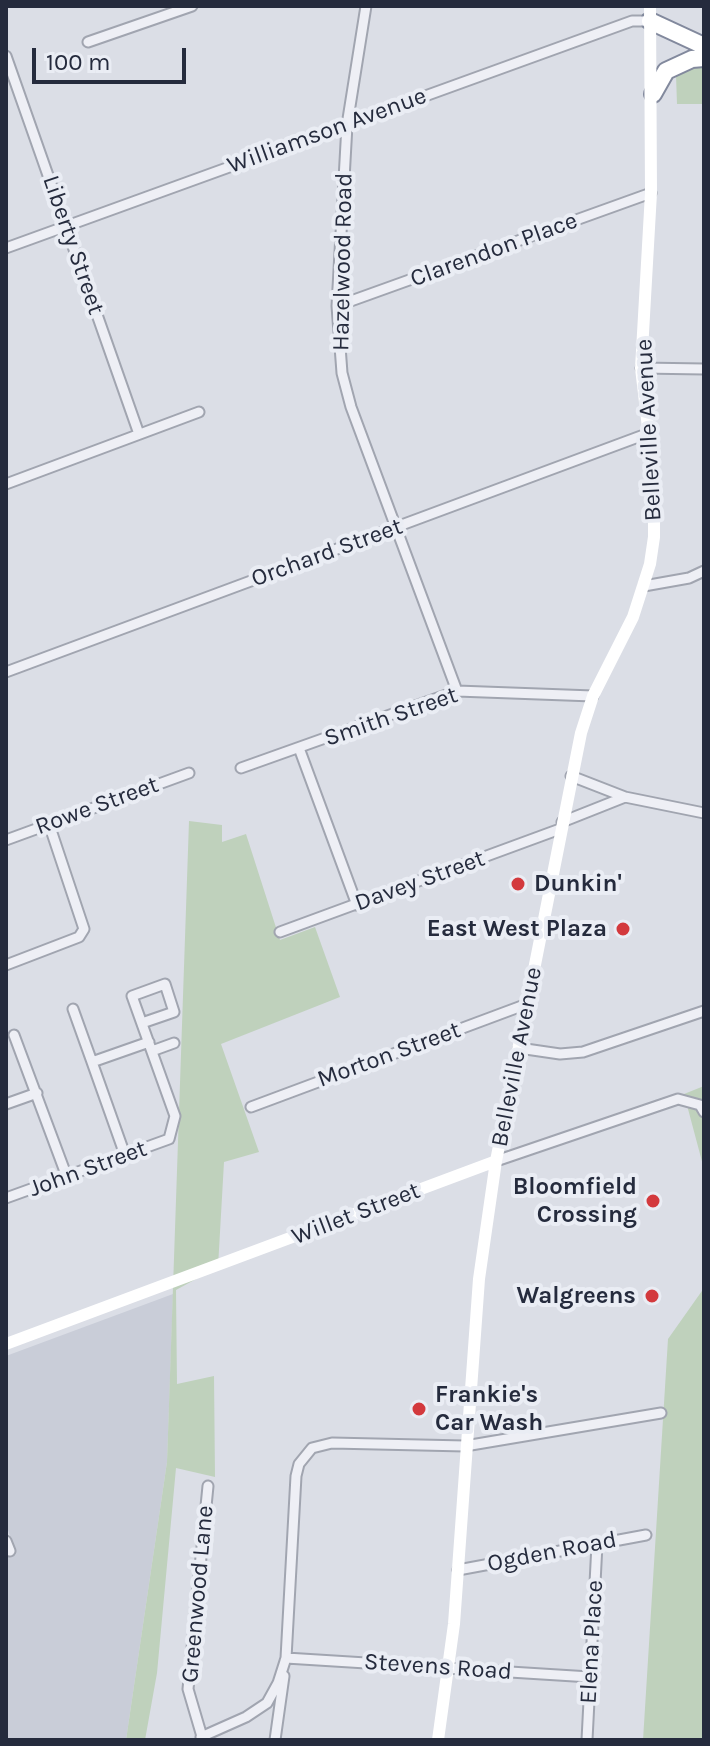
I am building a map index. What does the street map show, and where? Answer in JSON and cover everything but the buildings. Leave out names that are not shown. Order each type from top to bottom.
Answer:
[{"type":"highway","points":[[650,14],[704,46]]},
{"type":"highway","points":[[653,94],[666,71],[692,59],[704,58]]},
{"type":"main road","name":"Belleville Avenue","points":[[438,1740],[449,1668],[458,1570],[479,1279],[496,1161],[571,776],[593,696],[644,586],[655,511],[641,368],[651,193],[653,94],[650,14]]},
{"type":"main road","name":"Willet Street","points":[[6,1344],[496,1161]]},
{"type":"street","points":[[88,42],[192,6]]},
{"type":"street","name":"Hazelwood Road","points":[[366,6],[347,125],[337,306],[345,384],[457,691]]},
{"type":"street","name":"Williamson Avenue","points":[[6,248],[650,14]]},
{"type":"street","name":"Liberty Street","points":[[6,56],[139,434]]},
{"type":"street","name":"Clarendon Place","points":[[337,306],[651,193]]},
{"type":"street","points":[[641,368],[704,369]]},
{"type":"street","points":[[6,484],[199,412]]},
{"type":"street","name":"Orchard Street","points":[[6,672],[649,433]]},
{"type":"street","points":[[644,586],[689,578],[704,571]]},
{"type":"street","name":"Smith Street","points":[[241,768],[457,691],[593,696]]},
{"type":"street","points":[[299,748],[357,905]]},
{"type":"street","name":"Rowe Street","points":[[6,840],[189,773]]},
{"type":"street","points":[[571,776],[625,797],[704,813]]},
{"type":"street","name":"Davey Street","points":[[280,932],[561,826],[625,797]]},
{"type":"street","points":[[6,965],[79,937],[84,929],[49,824]]},
{"type":"street","points":[[142,1023],[174,1012],[165,984],[132,996],[150,1046]]},
{"type":"street","name":"Morton Street","points":[[251,1107],[527,1004]]},
{"type":"street","points":[[73,1009],[125,1155]]},
{"type":"street","points":[[519,1048],[560,1054],[583,1052],[704,1011]]},
{"type":"street","points":[[14,1035],[67,1177]]},
{"type":"street","points":[[92,1062],[150,1046],[174,1043]]},
{"type":"street","name":"John Street","points":[[6,1198],[169,1139],[175,1116],[150,1046]]},
{"type":"street","points":[[6,1104],[37,1093]]},
{"type":"street","name":"Willet Street","points":[[496,1161],[678,1099],[700,1105],[704,1112]]},
{"type":"street","points":[[275,1740],[286,1658],[296,1476],[305,1455],[312,1448],[332,1443],[465,1446],[661,1413]]},
{"type":"street","name":"Greenwood Lane","points":[[202,1738],[189,1703],[208,1486]]},
{"type":"street","name":"Ogden Road","points":[[458,1570],[646,1535]]},
{"type":"street","name":"Elena Place","points":[[587,1740],[597,1544]]},
{"type":"street","points":[[202,1738],[267,1703],[286,1658]]},
{"type":"street","name":"Stevens Road","points":[[286,1658],[590,1677]]},
{"type":"shaded area","points":[[173,1294],[167,1462],[126,1740],[6,1740],[6,1554],[14,1548],[6,1524],[6,1356]]},
{"type":"green space","points":[[698,63],[704,64],[704,104],[677,104],[676,75]]},
{"type":"green space","points":[[189,821],[222,825],[222,842],[246,834],[280,940],[315,927],[340,997],[221,1044],[259,1152],[224,1162],[218,1267],[176,1290],[177,1384],[214,1376],[215,1477],[176,1468],[157,1673],[145,1740],[126,1740],[167,1462]]},
{"type":"green space","points":[[704,1086],[704,1169],[684,1094]]},
{"type":"green space","points":[[704,1288],[704,1740],[643,1740],[668,1339]]},
{"type":"place","name":"Dunkin'","points":[[518,884]]},
{"type":"place","name":"East West Plaza","points":[[623,929]]},
{"type":"place","name":"Bloomfield Crossing","points":[[653,1201]]},
{"type":"place","name":"Walgreens","points":[[652,1296]]},
{"type":"place","name":"Frankie's Car Wash","points":[[419,1409]]}]
